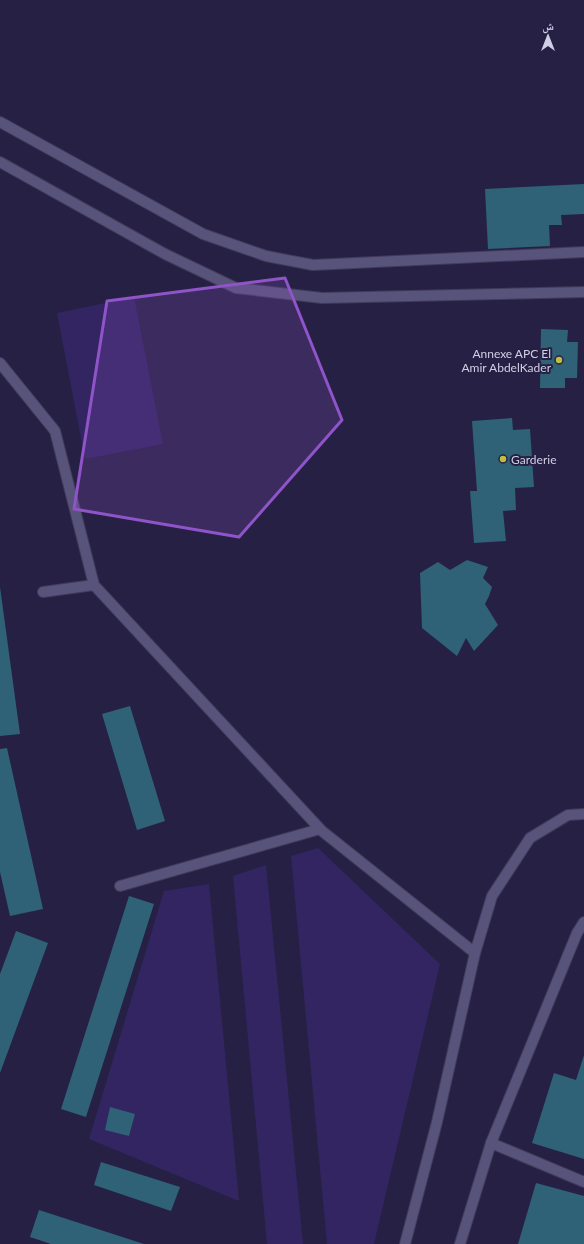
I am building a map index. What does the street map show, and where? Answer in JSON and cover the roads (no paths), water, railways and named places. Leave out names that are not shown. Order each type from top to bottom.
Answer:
[{"type":"street","points":[[0,122],[203,234],[266,256],[313,265],[584,252]]},
{"type":"street","points":[[0,162],[165,254],[236,288],[322,298],[584,292]]},
{"type":"street","points":[[0,363],[55,430],[94,585],[320,829],[475,953]]},
{"type":"street","points":[[43,592],[94,585]]},
{"type":"street","points":[[406,1244],[437,1122],[475,953],[492,896],[530,838],[568,815],[584,814]]},
{"type":"street","points":[[120,886],[320,829]]},
{"type":"street","points":[[460,1244],[491,1143],[577,932],[584,922]]},
{"type":"street","points":[[491,1143],[584,1182]]},
{"type":"place","name":"Annexe APC El Amir AbdelKader","points":[[559,360]]},
{"type":"place","name":"Garderie","points":[[503,459]]}]
